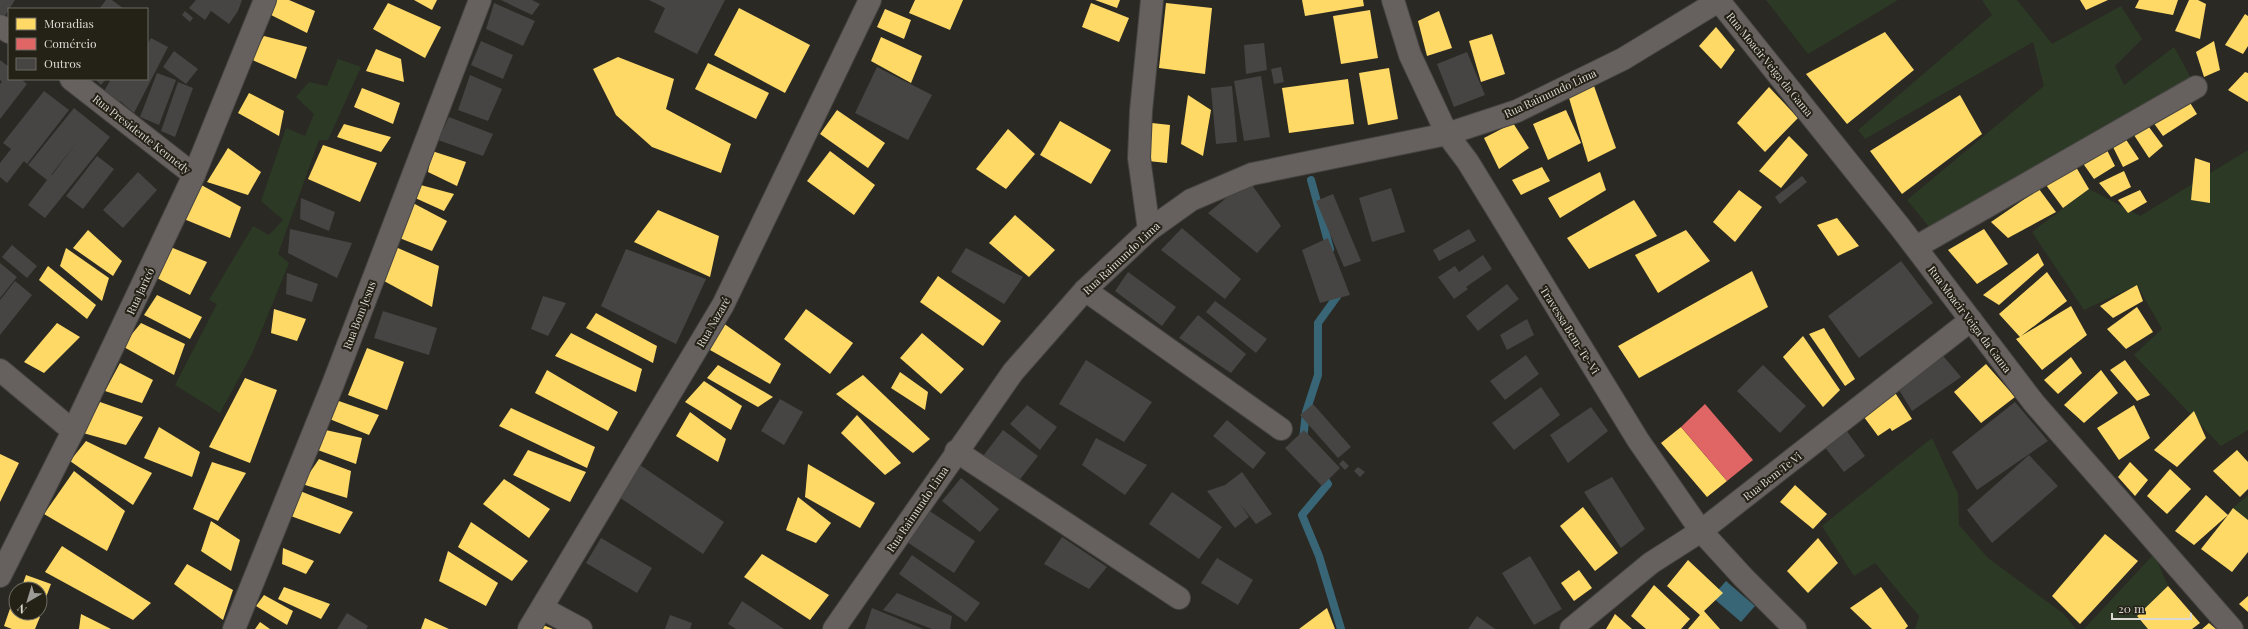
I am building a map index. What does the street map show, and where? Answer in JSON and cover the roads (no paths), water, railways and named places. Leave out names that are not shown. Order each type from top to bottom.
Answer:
[{"type":"street","name":"Rua Jaricó","points":[[0,576],[73,431],[194,175],[265,0]]},
{"type":"street","name":"Rua Bom Jesus","points":[[234,629],[333,384],[480,0]]},
{"type":"street","name":"Rua Nazaré","points":[[529,629],[724,305],[870,0]]},
{"type":"street","points":[[1149,230],[1139,158],[1141,111],[1152,0]]},
{"type":"street","name":"Travessa Bem-Te-Vi","points":[[1393,0],[1410,55],[1447,134],[1468,162],[1638,440],[1701,531],[1742,577],[1795,629]]},
{"type":"street","name":"Rua Raimundo Lima","points":[[834,629],[956,451],[1013,372],[1085,290],[1149,230],[1191,200],[1252,174],[1447,134],[1517,111],[1623,59],[1720,0]]},
{"type":"street","name":"Rua Moacir Veiga da Gama","points":[[1720,0],[1916,248],[2034,403],[2232,629]]},
{"type":"street","name":"Rua Presidente Kennedy","points":[[72,80],[194,175]]},
{"type":"street","points":[[1916,248],[2196,86]]},
{"type":"street","points":[[1085,290],[1281,429]]},
{"type":"street","name":"Rua Bem Te Vi","points":[[1571,629],[1651,563],[1701,531],[1971,320]]},
{"type":"street","points":[[0,370],[73,431]]},
{"type":"street","points":[[956,451],[1179,598]]},
{"type":"street","points":[[542,608],[581,629]]},
{"type":"water","points":[[1726,581],[1755,606],[1741,622],[1712,597]]},
{"type":"waterway","points":[[1311,180],[1330,249]]},
{"type":"waterway","points":[[1303,440],[1306,412],[1318,375],[1318,323],[1341,291]]},
{"type":"waterway","points":[[1321,474],[1328,484],[1302,515],[1319,556],[1341,629]]}]
